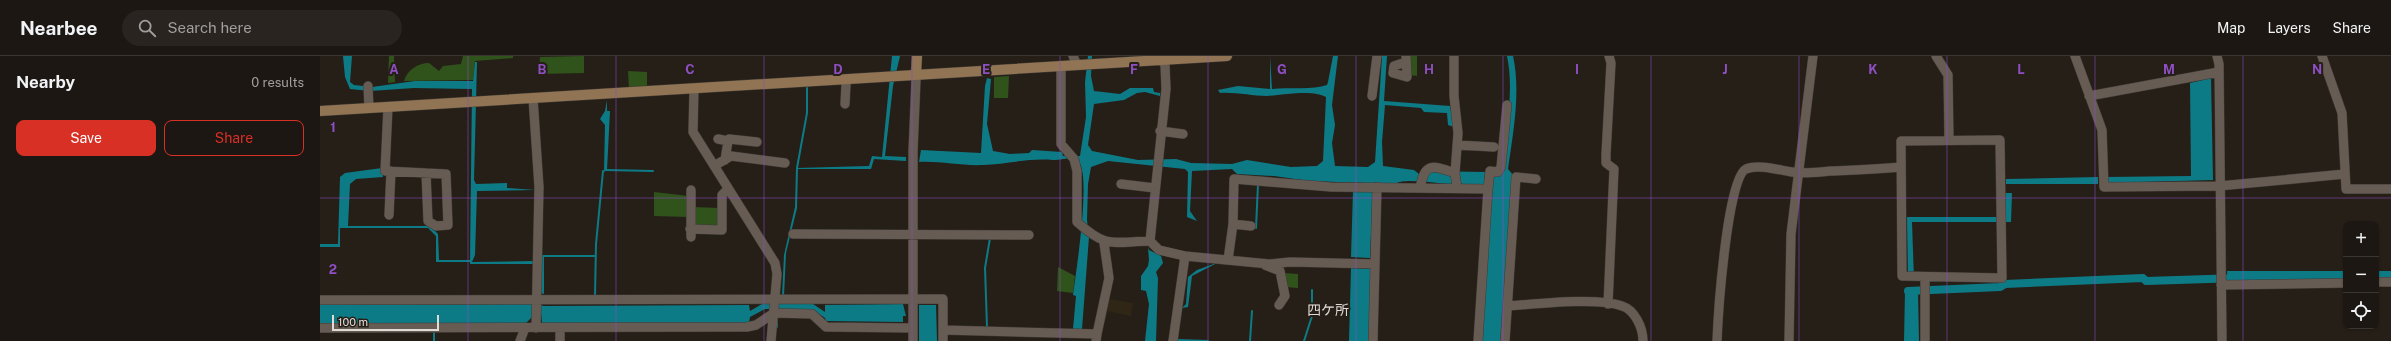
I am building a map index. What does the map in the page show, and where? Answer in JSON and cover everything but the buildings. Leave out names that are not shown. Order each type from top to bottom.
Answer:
[{"type":"street","points":[[913,341],[913,151],[917,56]]},
{"type":"street","points":[[320,111],[916,77],[1061,66],[1075,61],[1161,60],[1227,56]]},
{"type":"street","points":[[1372,96],[1377,56]]},
{"type":"street","points":[[1454,56],[1457,145],[1455,173],[1456,188]]},
{"type":"street","points":[[1608,304],[1614,169],[1606,163],[1612,63],[1609,56]]},
{"type":"street","points":[[1789,341],[1791,234],[1813,56]]},
{"type":"street","points":[[1936,56],[1948,75],[1949,140]]},
{"type":"street","points":[[2075,56],[2102,130],[2104,187],[2219,186],[2345,174]]},
{"type":"street","points":[[2217,56],[2219,72],[2219,186],[2222,341]]},
{"type":"street","points":[[2322,56],[2342,113],[2347,190],[2391,189]]},
{"type":"street","points":[[1150,241],[1160,131],[1166,89],[1165,65],[1161,60]]},
{"type":"street","points":[[1061,66],[1061,144],[1074,159],[1077,171],[1077,222],[1094,238],[1104,242],[1150,241],[1159,250],[1185,256],[1260,263],[1375,264]]},
{"type":"street","points":[[2089,96],[2219,72]]},
{"type":"street","points":[[845,104],[846,84]]},
{"type":"street","points":[[368,86],[369,108]]},
{"type":"street","points":[[694,89],[693,132],[774,263],[777,274],[771,341]]},
{"type":"street","points":[[533,98],[539,187],[536,328]]},
{"type":"street","points":[[1478,341],[1490,171],[1498,172],[1501,168],[1507,105]]},
{"type":"street","points":[[388,107],[385,171],[391,171],[446,174],[448,225],[436,226],[428,221],[426,173]]},
{"type":"street","points":[[1160,131],[1183,134]]},
{"type":"street","points":[[729,138],[757,142]]},
{"type":"street","points":[[718,139],[728,141],[724,160]]},
{"type":"street","points":[[2000,140],[2002,278],[1902,276],[1901,168],[1901,141],[2000,140]]},
{"type":"street","points":[[741,158],[744,141]]},
{"type":"street","points":[[1457,145],[1494,147]]},
{"type":"street","points":[[714,166],[731,156],[786,163]]},
{"type":"street","points":[[1420,188],[1423,172],[1426,169],[1438,167],[1455,173]]},
{"type":"street","points":[[1717,341],[1722,272],[1739,176],[1748,168],[1773,168],[1799,173],[1901,168]]},
{"type":"street","points":[[389,215],[391,171]]},
{"type":"street","points":[[1505,341],[1516,177],[1536,179]]},
{"type":"street","points":[[1228,260],[1233,224],[1234,179],[1331,187],[1488,188]]},
{"type":"street","points":[[1121,184],[1155,188]]},
{"type":"street","points":[[1373,341],[1376,187]]},
{"type":"street","points":[[691,190],[690,233],[722,230],[722,195],[728,189]]},
{"type":"street","points":[[1233,224],[1251,226]]},
{"type":"street","points":[[793,234],[1028,235]]},
{"type":"street","points":[[943,330],[1096,338],[1109,278],[1104,242]]},
{"type":"street","points":[[1173,341],[1185,256]]},
{"type":"street","points":[[1260,263],[1280,271],[1285,296],[1279,305]]},
{"type":"street","points":[[1924,276],[1926,341]]},
{"type":"street","points":[[2379,282],[2391,282]]},
{"type":"street","points":[[2221,285],[2343,283]]},
{"type":"street","points":[[320,300],[942,299],[943,341]]},
{"type":"street","points":[[1508,306],[1580,302],[1622,306],[1632,312],[1639,323],[1643,341]]},
{"type":"street","points":[[320,328],[747,327],[756,325],[774,314],[812,314],[826,327],[913,328]]},
{"type":"street","points":[[520,341],[524,328]]},
{"type":"street","points":[[560,328],[560,341]]},
{"type":"shaded area","points":[[1109,299],[1133,303],[1131,316],[1107,311]]},
{"type":"green space","points":[[389,56],[394,56],[395,82],[388,83]]},
{"type":"green space","points":[[463,56],[513,56],[513,58],[475,61],[473,80],[404,81],[410,70],[421,64],[429,63],[439,71],[443,66],[461,64]]},
{"type":"green space","points":[[584,56],[584,73],[539,74],[540,57]]},
{"type":"green space","points":[[1408,56],[1417,56],[1417,76],[1409,75]]},
{"type":"green space","points":[[628,71],[647,72],[647,87],[629,89]]},
{"type":"green space","points":[[1009,76],[1008,98],[994,98],[994,77]]},
{"type":"green space","points":[[654,192],[689,196],[688,217],[654,216]]},
{"type":"green space","points":[[693,207],[720,208],[719,227],[692,226]]},
{"type":"green space","points":[[1058,267],[1075,276],[1073,293],[1057,291]]},
{"type":"green space","points":[[1283,273],[1298,274],[1298,288],[1285,287]]},
{"type":"water","points":[[343,56],[352,56],[350,82],[354,85],[372,87],[415,81],[473,81],[475,62],[477,62],[474,180],[476,184],[507,183],[507,188],[535,190],[477,191],[475,255],[472,262],[534,261],[534,264],[470,264],[470,262],[436,262],[436,236],[428,228],[340,228],[340,247],[320,247],[320,244],[338,244],[340,177],[345,173],[382,168],[383,177],[356,179],[350,184],[348,226],[430,226],[438,234],[439,260],[470,260],[472,89],[414,88],[370,91],[350,89],[345,77]]},
{"type":"water","points":[[892,56],[900,56],[893,86],[885,156],[906,157],[906,161],[874,159],[871,169],[798,169],[797,208],[786,253],[784,296],[782,296],[784,255],[795,207],[796,168],[869,166],[872,156],[882,157]]},
{"type":"water","points":[[1088,56],[1092,56],[1091,76],[1094,91],[1120,94],[1130,88],[1153,88],[1154,92],[1160,93],[1160,96],[1145,92],[1137,93],[1124,100],[1094,104],[1088,145],[1092,151],[1138,160],[1176,159],[1191,163],[1232,164],[1247,160],[1291,167],[1317,166],[1323,161],[1326,97],[1313,93],[1261,96],[1220,93],[1218,90],[1238,86],[1270,89],[1270,56],[1272,89],[1321,87],[1327,85],[1333,56],[1338,56],[1332,105],[1335,125],[1332,143],[1335,166],[1368,167],[1375,162],[1382,56],[1387,56],[1384,101],[1450,106],[1454,127],[1448,125],[1447,113],[1424,112],[1421,108],[1385,105],[1382,142],[1383,166],[1414,170],[1419,174],[1425,171],[1485,172],[1484,184],[1462,184],[1458,181],[1453,184],[1406,181],[1395,184],[1309,181],[1274,176],[1237,174],[1232,169],[1192,171],[1190,211],[1197,221],[1187,217],[1188,172],[1185,169],[1108,161],[1091,167],[1088,184],[1087,220],[1089,237],[1082,329],[1073,329],[1076,296],[1073,295],[1082,226],[1084,186],[1079,162],[1073,159],[1027,160],[1000,164],[967,165],[919,162],[921,150],[981,153],[985,86],[987,78],[991,79],[987,124],[993,151],[1010,154],[1029,153],[1032,150],[1062,152],[1063,156],[1080,156],[1086,117],[1085,82]]},
{"type":"water","points":[[1507,56],[1513,56],[1516,98],[1514,127],[1508,169],[1513,175],[1503,341],[1481,341],[1491,177],[1499,173],[1510,100]]},
{"type":"water","points":[[2211,78],[2213,180],[2106,183],[2106,177],[2191,176],[2190,83]]},
{"type":"water","points":[[607,100],[607,111],[610,111],[607,170],[604,172],[605,125],[600,119],[605,111]]},
{"type":"water","points":[[2098,177],[2098,184],[2006,184],[2006,179]]},
{"type":"water","points":[[1353,191],[1373,192],[1370,258],[1351,257]]},
{"type":"water","points":[[2005,193],[2012,193],[2011,222],[2004,222]]},
{"type":"water","points":[[1907,217],[1997,217],[1997,222],[1912,222],[1914,280],[1908,280]]},
{"type":"water","points":[[1148,247],[1149,250],[1161,256],[1163,263],[1156,272],[1158,278],[1156,341],[1145,341],[1149,304],[1146,291],[1141,290],[1141,276],[1148,266]]},
{"type":"water","points":[[539,262],[544,262],[544,294],[541,293]]},
{"type":"water","points":[[1219,262],[1192,276],[1188,307],[1182,308],[1186,304],[1188,277],[1197,270]]},
{"type":"water","points":[[1351,268],[1371,269],[1369,341],[1349,341]]},
{"type":"water","points":[[2227,271],[2343,271],[2343,281],[2228,281]]},
{"type":"water","points":[[2379,271],[2391,271],[2391,280],[2379,280]]},
{"type":"water","points":[[1905,291],[1918,291],[1919,341],[1904,341]]},
{"type":"water","points":[[532,304],[532,317],[526,323],[320,323],[320,305]]},
{"type":"water","points":[[540,304],[543,306],[749,305],[750,311],[762,304],[813,304],[825,312],[825,305],[903,304],[906,316],[903,316],[903,322],[826,321],[825,318],[812,309],[765,309],[750,317],[749,323],[542,323]]},
{"type":"water","points":[[919,305],[936,305],[937,341],[919,341]]},
{"type":"waterway","points":[[797,168],[807,113],[807,88]]},
{"type":"waterway","points":[[606,170],[653,171]]},
{"type":"waterway","points":[[595,296],[596,244],[603,171]]},
{"type":"waterway","points":[[1256,228],[1258,184]]},
{"type":"waterway","points":[[987,327],[985,268],[990,238]]},
{"type":"waterway","points":[[543,263],[543,256],[596,256]]},
{"type":"waterway","points":[[1908,291],[2000,287],[2005,284],[2143,278],[2146,281],[2239,278]]},
{"type":"waterway","points":[[1304,341],[1312,316],[1312,290]]},
{"type":"waterway","points":[[1250,341],[1252,311]]},
{"type":"waterway","points":[[777,320],[777,327]]},
{"type":"waterway","points":[[434,330],[434,341]]},
{"type":"waterway","points":[[1177,340],[1208,341]]},
{"type":"district","name":"四ケ所","points":[[1328,310]]}]
